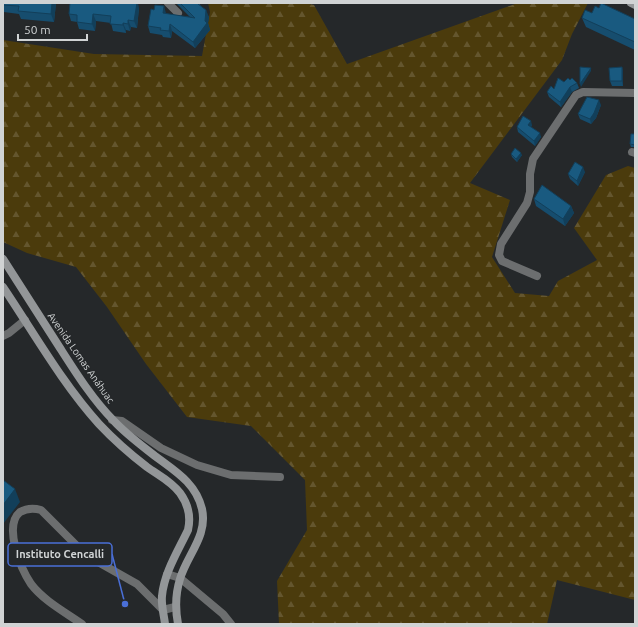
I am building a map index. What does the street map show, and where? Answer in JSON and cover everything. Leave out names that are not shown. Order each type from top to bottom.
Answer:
[{"type":"main road","points":[[631,3],[635,5]]},
{"type":"main road","name":"Avenida Lomas Anáhuac","points":[[4,263],[74,369],[112,420],[139,443],[179,473],[191,485],[199,501],[203,518],[201,535],[180,578],[176,593],[175,607],[178,624]]},
{"type":"main road","points":[[3,288],[75,395],[99,424],[130,453],[175,488],[183,499],[188,512],[190,525],[167,574],[161,598],[165,624]]},
{"type":"street","points":[[168,3],[178,13]]},
{"type":"street","points":[[537,276],[502,261],[499,255],[501,244],[527,203],[530,192],[530,174],[533,158],[576,95],[583,92],[635,93]]},
{"type":"street","points":[[3,336],[25,320]]},
{"type":"street","points":[[112,420],[122,421],[161,448],[197,465],[231,475],[280,477]]},
{"type":"street","points":[[82,624],[40,594],[28,577],[16,548],[13,526],[16,517],[23,511],[32,508],[41,510],[91,558],[137,584],[163,610],[175,607]]},
{"type":"street","points":[[167,574],[180,578],[223,614],[231,624]]},
{"type":"green space","points":[[208,3],[305,3],[314,5],[347,64],[518,3],[588,3],[572,34],[562,60],[470,183],[510,200],[492,257],[515,293],[549,296],[558,281],[597,260],[574,228],[606,175],[628,166],[635,168],[635,600],[557,580],[547,624],[279,624],[277,581],[307,530],[305,480],[251,426],[187,417],[146,364],[107,307],[76,267],[27,253],[3,242],[3,40],[94,54],[202,56],[210,12]]},
{"type":"building","points":[[3,3],[52,3],[51,14],[18,11],[19,6],[3,5]]},
{"type":"building","points":[[70,3],[137,3],[134,21],[128,20],[128,24],[123,23],[123,25],[110,24],[111,16],[93,14],[92,24],[77,22],[77,15],[69,14]]},
{"type":"building","points":[[180,3],[198,3],[206,10],[205,21],[207,23],[193,42],[170,24],[169,31],[148,26],[151,9],[154,10],[155,5],[164,6],[163,13],[195,18]]},
{"type":"building","points":[[601,3],[635,19],[635,42],[582,18],[585,10],[592,13],[595,6],[599,8]]},
{"type":"building","points":[[580,67],[591,68],[580,84]]},
{"type":"building","points":[[622,67],[622,81],[610,81],[609,68]]},
{"type":"building","points":[[558,78],[564,82],[568,78],[570,80],[572,78],[577,83],[570,87],[560,102],[547,92],[551,86],[554,89]]},
{"type":"building","points":[[587,97],[599,100],[590,119],[578,114]]},
{"type":"building","points":[[523,116],[531,121],[528,125],[540,133],[534,141],[517,127]]},
{"type":"building","points":[[631,134],[635,134],[635,145],[630,144]]},
{"type":"building","points":[[515,148],[521,153],[516,159],[511,154]]},
{"type":"building","points":[[575,162],[583,167],[577,181],[568,174]]},
{"type":"building","points":[[542,185],[571,206],[563,219],[534,199]]},
{"type":"building","points":[[3,480],[15,489],[3,505]]},
{"type":"place","name":"Instituto Cencalli","points":[[125,604]]}]
